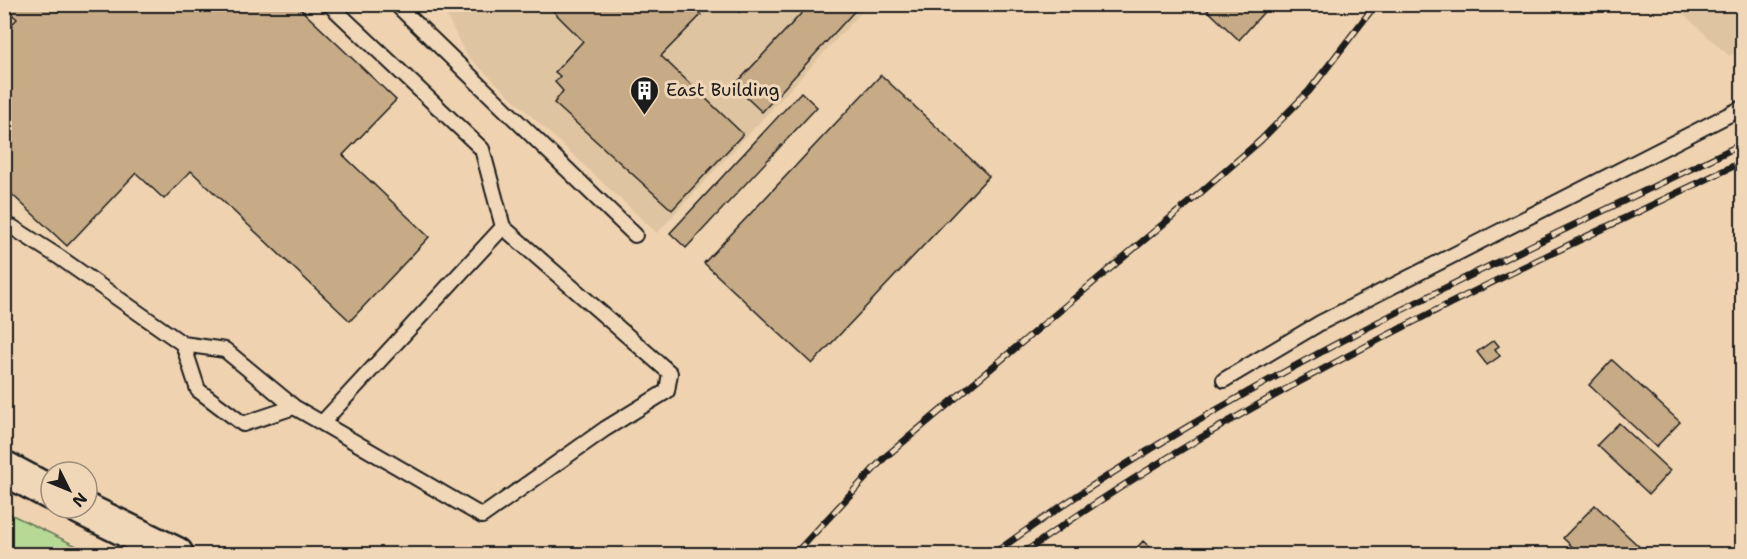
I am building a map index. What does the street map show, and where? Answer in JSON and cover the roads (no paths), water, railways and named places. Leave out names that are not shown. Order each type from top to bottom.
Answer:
[{"type":"main road","points":[[4,468],[39,487]]},
{"type":"main road","points":[[99,517],[176,555]]},
{"type":"lane","points":[[4,225],[12,227],[59,257],[183,344],[225,350],[294,407],[482,516],[605,429],[667,391],[670,373],[503,227],[482,149],[329,4]]},
{"type":"lane","points":[[396,4],[635,235]]},
{"type":"lane","points":[[1224,380],[1320,323],[1743,108]]},
{"type":"lane","points":[[322,423],[503,227]]},
{"type":"lane","points":[[183,344],[198,390],[243,424],[294,407]]},
{"type":"railway","points":[[795,554],[884,458],[1261,140],[1309,91],[1376,4]]},
{"type":"railway","points":[[993,554],[1081,493],[1171,436],[1264,383],[1453,284],[1742,144]]},
{"type":"railway","points":[[1022,554],[1107,496],[1194,442],[1283,391],[1464,296],[1742,162]]},
{"type":"place","name":"East Building","points":[[645,116]]}]
